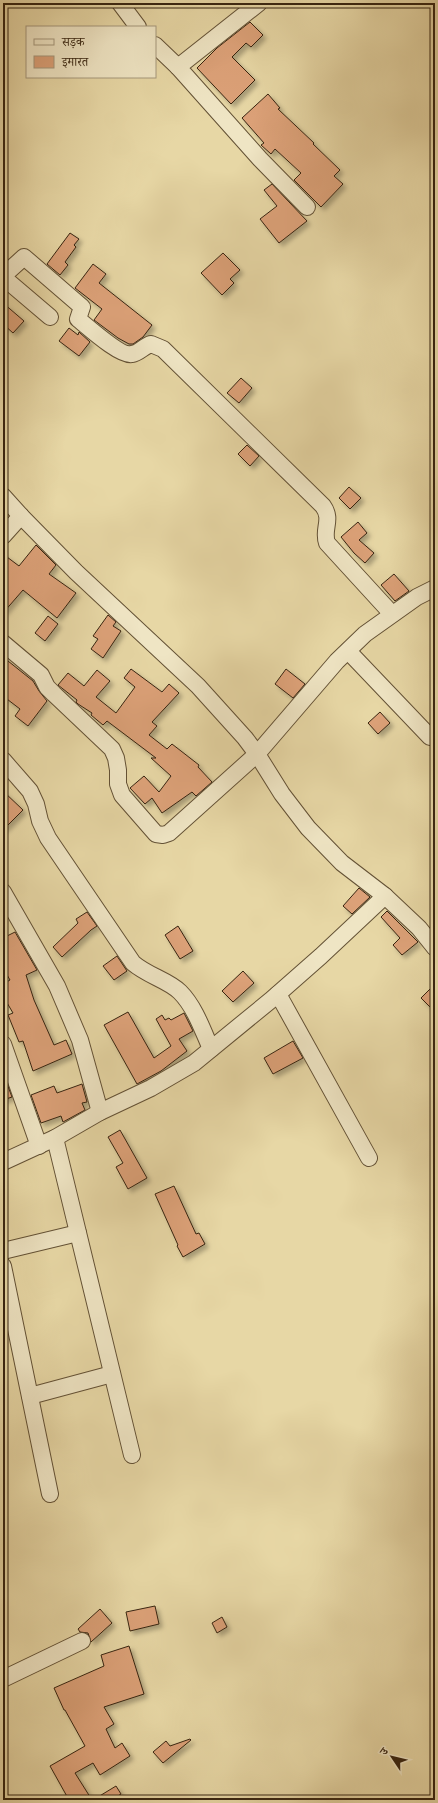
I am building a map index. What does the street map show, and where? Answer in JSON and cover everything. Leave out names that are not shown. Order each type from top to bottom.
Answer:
[{"type":"street","points":[[120,3],[137,26]]},
{"type":"street","points":[[178,67],[259,3]]},
{"type":"street","points":[[156,46],[178,67],[260,159],[308,207]]},
{"type":"street","points":[[50,317],[3,277],[24,257],[82,307],[78,319],[118,349],[127,354],[131,354],[151,344],[163,349],[323,506],[327,513],[328,520],[325,537],[327,543],[392,614]]},
{"type":"street","points":[[3,496],[76,572],[198,686],[245,738],[282,794],[308,828],[342,863],[385,896],[419,928],[435,948]]},
{"type":"street","points":[[3,536],[21,516]]},
{"type":"street","points":[[3,643],[41,675],[47,687],[112,749],[116,758],[118,784],[122,795],[156,834],[163,835],[169,833],[257,754],[334,665],[365,634],[417,596],[435,588]]},
{"type":"street","points":[[348,651],[430,737]]},
{"type":"street","points":[[3,760],[30,790],[36,804],[40,821],[48,838],[133,962],[143,971],[180,992],[190,1004],[211,1049]]},
{"type":"street","points":[[3,892],[57,986],[80,1040],[100,1112]]},
{"type":"street","points":[[3,1162],[55,1138],[100,1112],[151,1088],[194,1063],[278,994],[385,896]]},
{"type":"street","points":[[278,994],[370,1158]]},
{"type":"street","points":[[3,1044],[39,1146]]},
{"type":"street","points":[[55,1138],[132,1455]]},
{"type":"street","points":[[3,1251],[78,1233]]},
{"type":"street","points":[[3,1266],[50,1494]]},
{"type":"street","points":[[30,1396],[112,1374]]},
{"type":"street","points":[[3,1679],[82,1640]]},
{"type":"building","points":[[250,22],[263,35],[251,47],[246,43],[232,57],[255,80],[231,104],[197,68],[217,48]]},
{"type":"building","points":[[268,94],[280,108],[278,109],[340,170],[334,176],[343,184],[321,207],[294,180],[301,173],[275,149],[271,154],[261,145],[264,143],[242,118]]},
{"type":"building","points":[[272,184],[307,221],[279,243],[260,219],[277,206],[264,190]]},
{"type":"building","points":[[70,233],[79,239],[74,245],[76,247],[65,262],[68,265],[60,275],[47,264]]},
{"type":"building","points":[[223,253],[240,270],[230,279],[234,283],[222,295],[201,273]]},
{"type":"building","points":[[93,264],[106,274],[99,283],[152,325],[143,337],[133,344],[129,344],[118,338],[94,320],[102,309],[75,288]]},
{"type":"building","points":[[3,303],[24,321],[13,333],[3,324]]},
{"type":"building","points":[[69,328],[78,335],[79,332],[90,342],[79,356],[59,341]]},
{"type":"building","points":[[241,378],[252,388],[239,403],[227,393]]},
{"type":"building","points":[[247,445],[259,456],[250,466],[238,454]]},
{"type":"building","points":[[349,487],[361,498],[350,509],[339,498]]},
{"type":"building","points":[[358,522],[367,533],[359,540],[374,553],[365,563],[354,553],[341,537]]},
{"type":"building","points":[[36,545],[56,565],[49,574],[76,593],[57,618],[23,590],[3,613],[3,554],[19,566]]},
{"type":"building","points":[[394,574],[409,591],[395,601],[381,585]]},
{"type":"building","points":[[108,615],[116,622],[113,626],[121,631],[103,658],[91,649],[98,639],[93,636]]},
{"type":"building","points":[[48,616],[58,624],[45,641],[35,633]]},
{"type":"building","points":[[3,657],[33,681],[47,701],[28,726],[15,716],[20,709],[3,696]]},
{"type":"building","points":[[131,669],[162,692],[169,684],[179,693],[152,722],[157,726],[149,735],[167,749],[172,744],[199,765],[198,767],[212,782],[196,796],[192,792],[162,813],[152,798],[145,804],[130,788],[144,776],[159,792],[171,776],[151,758],[156,758],[107,721],[103,725],[91,715],[92,713],[78,704],[76,702],[77,700],[58,685],[68,673],[84,686],[97,670],[110,681],[96,697],[116,713],[135,687],[124,678]]},
{"type":"building","points":[[286,669],[305,684],[293,698],[275,684]]},
{"type":"building","points":[[380,712],[390,723],[378,734],[368,723]]},
{"type":"building","points":[[3,791],[23,810],[3,830]]},
{"type":"building","points":[[359,888],[370,897],[352,914],[343,906]]},
{"type":"building","points":[[387,911],[418,942],[402,955],[393,945],[400,938],[381,917]]},
{"type":"building","points":[[87,912],[97,926],[62,957],[53,947],[78,923],[76,919]]},
{"type":"building","points":[[178,926],[193,951],[180,959],[165,935]]},
{"type":"building","points":[[15,932],[37,970],[26,975],[34,1000],[54,1045],[66,1040],[72,1054],[33,1071],[23,1041],[19,1042],[8,1015],[13,1013],[3,996],[3,984],[10,980],[3,968],[3,938]]},
{"type":"building","points":[[117,956],[127,971],[114,980],[103,966]]},
{"type":"building","points":[[243,971],[254,983],[233,1002],[222,991]]},
{"type":"building","points":[[435,984],[435,1012],[421,998]]},
{"type":"building","points":[[128,1012],[154,1058],[171,1046],[156,1019],[162,1015],[165,1020],[169,1018],[171,1020],[184,1013],[193,1031],[179,1039],[187,1051],[161,1071],[137,1084],[104,1025]]},
{"type":"building","points":[[293,1041],[303,1058],[273,1074],[264,1058]]},
{"type":"building","points":[[3,1073],[12,1097],[3,1100]]},
{"type":"building","points":[[82,1084],[87,1102],[82,1103],[85,1110],[63,1122],[61,1116],[41,1123],[31,1095],[54,1086],[57,1093]]},
{"type":"building","points":[[120,1130],[147,1178],[128,1189],[116,1167],[123,1163],[108,1137]]},
{"type":"building","points":[[174,1186],[196,1234],[199,1233],[205,1244],[183,1257],[155,1194]]},
{"type":"building","points":[[155,1606],[159,1624],[130,1631],[126,1612]]},
{"type":"building","points":[[100,1609],[112,1623],[91,1642],[88,1633],[80,1632],[78,1629]]},
{"type":"building","points":[[222,1617],[227,1627],[217,1633],[212,1623]]},
{"type":"building","points":[[129,1646],[144,1694],[104,1707],[114,1724],[106,1729],[115,1748],[122,1743],[130,1756],[100,1775],[93,1763],[75,1773],[92,1800],[69,1800],[50,1766],[85,1746],[64,1710],[54,1688],[104,1666],[101,1655]]},
{"type":"building","points":[[190,1739],[191,1740],[163,1763],[153,1752],[166,1741],[170,1746]]},
{"type":"building","points":[[116,1786],[121,1794],[111,1800],[93,1800]]}]
